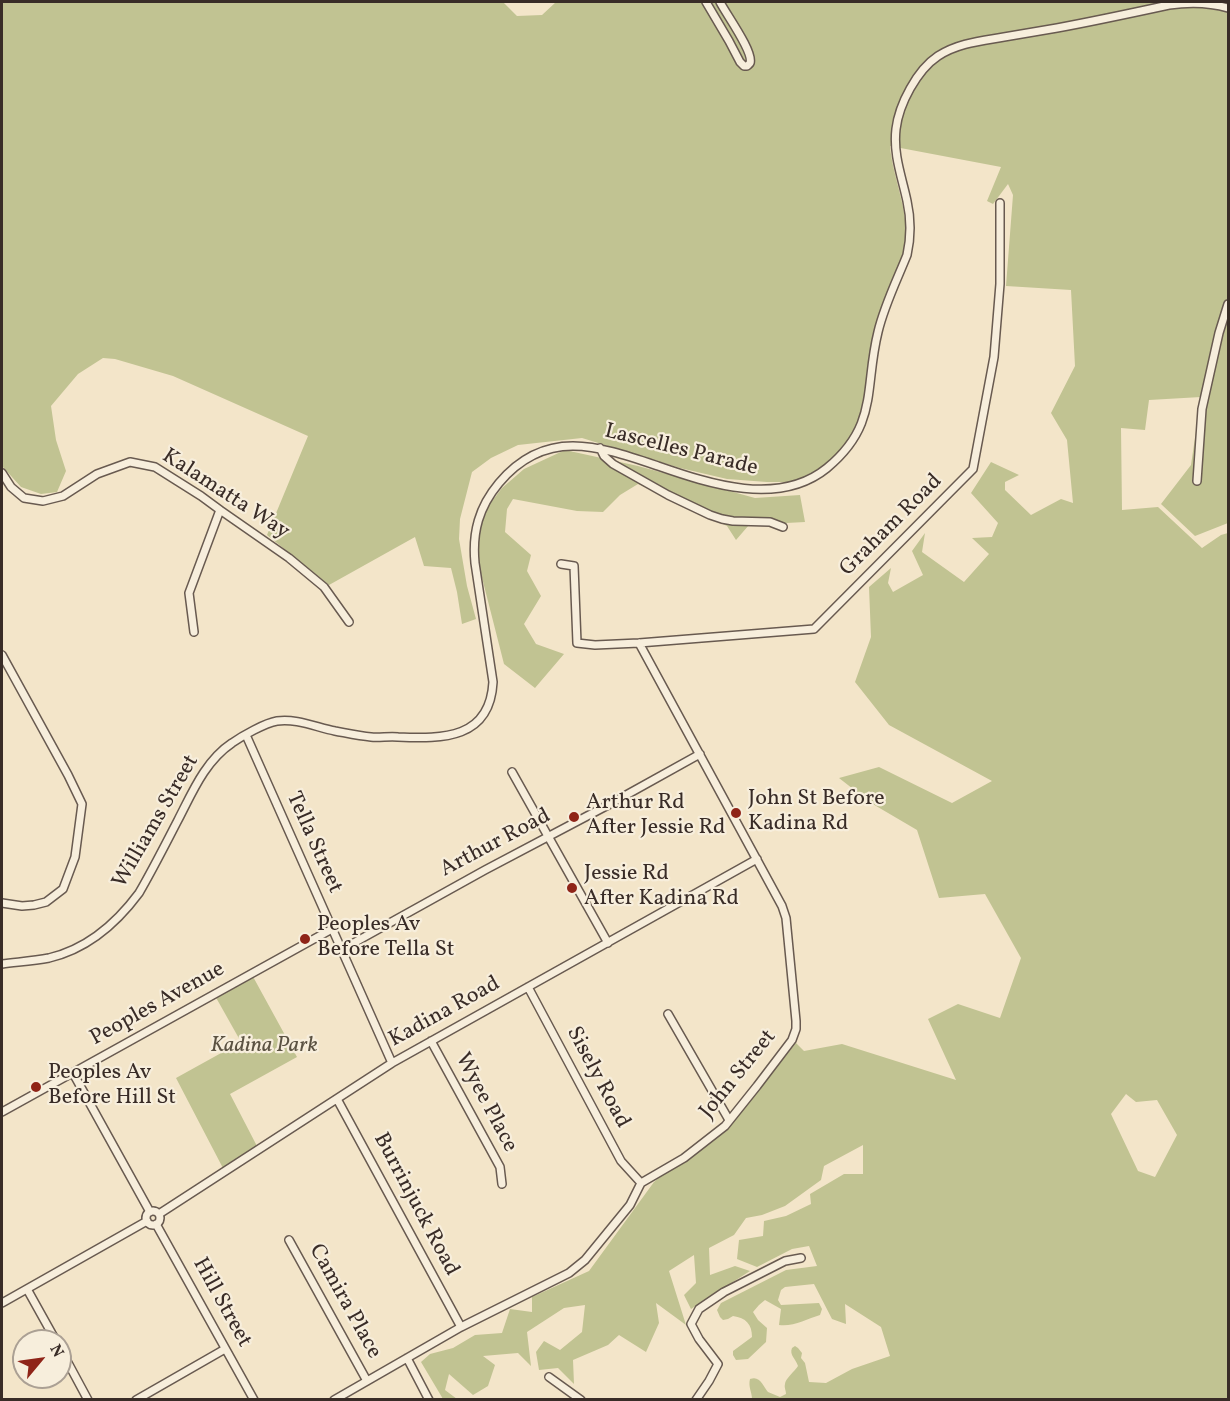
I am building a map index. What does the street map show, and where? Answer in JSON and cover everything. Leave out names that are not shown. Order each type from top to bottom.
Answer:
[{"type":"street","points":[[706,2],[740,62],[747,66],[750,60],[748,50],[720,2]]},
{"type":"street","name":"Lascelles Parade","points":[[246,735],[275,721],[291,721],[372,737],[425,738],[455,735],[476,723],[487,709],[493,682],[474,555],[475,531],[479,517],[490,496],[501,482],[526,459],[563,447],[600,448],[691,477],[739,487],[779,489],[816,476],[837,459],[848,448],[859,431],[866,413],[878,329],[907,255],[910,214],[898,169],[896,145],[898,117],[914,83],[932,60],[956,47],[974,42],[1065,27],[1182,3],[1202,3],[1228,8]]},
{"type":"street","name":"Graham Road","points":[[561,564],[574,566],[577,643],[595,645],[639,643],[814,629],[973,469],[994,357],[1000,284],[1000,203]]},
{"type":"street","points":[[1197,481],[1202,409],[1228,304]]},
{"type":"street","points":[[600,448],[604,456],[613,464],[668,495],[710,515],[733,521],[770,522],[783,527]]},
{"type":"street","name":"Kalamatta Way","points":[[2,473],[11,487],[24,498],[43,501],[63,496],[97,474],[130,462],[155,467],[290,558],[324,587],[349,622]]},
{"type":"street","points":[[194,632],[189,592],[220,510]]},
{"type":"street","name":"John Street","points":[[639,643],[782,906],[786,918],[796,1021],[792,1040],[725,1126],[684,1158],[641,1183]]},
{"type":"street","points":[[2,655],[82,804],[75,857],[63,889],[46,902],[34,905],[2,903]]},
{"type":"street","name":"Tella Street","points":[[246,735],[392,1064]]},
{"type":"street","name":"Williams Street","points":[[2,964],[62,954],[84,944],[112,924],[139,893],[197,782],[218,754],[246,735]]},
{"type":"street","name":"Arthur Road","points":[[342,950],[700,753]]},
{"type":"street","points":[[512,772],[608,943]]},
{"type":"street","name":"Kadina Road","points":[[159,1214],[392,1064],[758,860]]},
{"type":"street","name":"Peoples Avenue","points":[[2,1112],[332,929]]},
{"type":"street","name":"Sisely Road","points":[[528,987],[621,1161],[641,1183]]},
{"type":"street","points":[[668,1014],[729,1120]]},
{"type":"street","name":"Wyee Place","points":[[431,1041],[500,1167],[502,1184]]},
{"type":"street","points":[[73,1072],[150,1212]]},
{"type":"street","name":"Burrinjuck Road","points":[[337,1099],[461,1328]]},
{"type":"street","points":[[334,1400],[461,1328],[569,1273],[585,1260],[630,1205],[641,1183]]},
{"type":"street","points":[[155,1211],[159,1214],[160,1220],[156,1224],[151,1225],[147,1221],[146,1216],[150,1212],[155,1211]]},
{"type":"street","points":[[2,1303],[147,1221]]},
{"type":"street","name":"Hill Street","points":[[156,1224],[254,1400]]},
{"type":"street","name":"Camira Place","points":[[289,1240],[367,1381]]},
{"type":"street","points":[[696,1400],[718,1364],[691,1324],[699,1309],[724,1292],[785,1261],[801,1258]]},
{"type":"street","points":[[27,1289],[49,1329]]},
{"type":"street","points":[[136,1400],[225,1349]]},
{"type":"street","points":[[407,1358],[429,1400]]},
{"type":"street","points":[[72,1370],[88,1400]]},
{"type":"street","points":[[549,1377],[581,1400]]},
{"type":"green space","points":[[2,2],[503,2],[517,16],[542,15],[556,2],[1228,2],[1228,523],[1195,536],[1161,504],[1191,465],[1201,397],[1149,400],[1145,430],[1121,428],[1122,510],[1158,507],[1202,548],[1228,533],[1228,1399],[752,1399],[750,1379],[753,1378],[761,1382],[768,1392],[780,1397],[786,1394],[785,1382],[798,1366],[791,1353],[795,1346],[802,1353],[801,1358],[805,1363],[809,1382],[826,1383],[852,1369],[890,1356],[881,1327],[845,1304],[846,1324],[832,1319],[814,1284],[785,1287],[781,1290],[778,1300],[781,1305],[819,1303],[822,1309],[820,1315],[795,1324],[779,1325],[781,1309],[765,1300],[759,1305],[753,1312],[767,1328],[766,1342],[748,1359],[736,1360],[733,1351],[752,1337],[749,1325],[745,1320],[733,1316],[723,1320],[717,1310],[721,1303],[786,1270],[817,1266],[809,1246],[792,1249],[757,1267],[737,1259],[739,1240],[763,1236],[764,1221],[786,1216],[811,1204],[810,1194],[844,1174],[863,1174],[863,1145],[824,1166],[821,1180],[785,1206],[762,1215],[746,1218],[734,1235],[709,1248],[710,1275],[735,1266],[750,1271],[691,1309],[684,1295],[696,1283],[694,1255],[669,1271],[686,1325],[656,1303],[659,1323],[646,1352],[619,1335],[608,1345],[573,1360],[574,1384],[558,1368],[539,1370],[536,1352],[544,1341],[560,1350],[582,1332],[585,1305],[564,1308],[527,1332],[531,1366],[518,1353],[483,1356],[495,1365],[488,1386],[473,1395],[449,1374],[445,1390],[457,1399],[443,1399],[421,1362],[430,1354],[453,1348],[475,1335],[502,1333],[510,1309],[532,1312],[532,1297],[589,1271],[654,1182],[723,1129],[796,1043],[804,1051],[842,1044],[956,1080],[928,1019],[958,1004],[1000,1018],[1021,958],[985,894],[939,898],[917,830],[871,803],[839,778],[879,767],[952,803],[992,781],[889,725],[855,682],[871,637],[869,587],[891,568],[888,583],[893,592],[923,575],[912,551],[925,533],[922,552],[964,582],[989,554],[972,538],[992,537],[998,523],[971,493],[991,462],[1019,475],[1005,482],[1005,490],[1031,515],[1061,499],[1073,503],[1067,440],[1051,413],[1075,366],[1071,290],[1006,286],[1013,195],[1008,184],[993,204],[987,201],[1001,167],[890,146],[906,227],[903,254],[875,327],[870,352],[867,391],[856,429],[844,447],[814,475],[793,482],[727,479],[680,468],[582,438],[518,445],[491,458],[472,472],[460,519],[459,539],[467,586],[476,619],[462,624],[451,568],[424,566],[415,537],[329,585],[267,535],[308,436],[173,376],[115,359],[103,358],[78,374],[51,406],[56,440],[66,471],[57,492],[41,494],[21,487],[2,466]],"holes":[[[1126,1094],[1136,1102],[1157,1100],[1177,1135],[1155,1177],[1138,1171],[1111,1114]]]},
{"type":"green space","points":[[565,450],[638,466],[755,498],[800,495],[805,522],[749,525],[736,540],[727,526],[638,484],[620,495],[603,512],[577,511],[513,499],[507,509],[505,532],[531,555],[527,571],[541,596],[524,624],[536,644],[564,654],[535,688],[504,664],[477,558],[480,517],[502,488],[524,469]]},
{"type":"green space","name":"Kadina Park","points":[[251,973],[297,1057],[230,1094],[259,1150],[225,1172],[176,1078],[241,1042],[214,994]]},
{"type":"place","name":"John St Before Kadina Rd","points":[[736,813]]},
{"type":"place","name":"Arthur Rd After Jessie Rd","points":[[574,817]]},
{"type":"place","name":"Jessie Rd After Kadina Rd","points":[[572,888]]},
{"type":"place","name":"Peoples Av Before Tella St","points":[[305,939]]},
{"type":"place","name":"Peoples Av Before Hill St","points":[[36,1087]]}]
